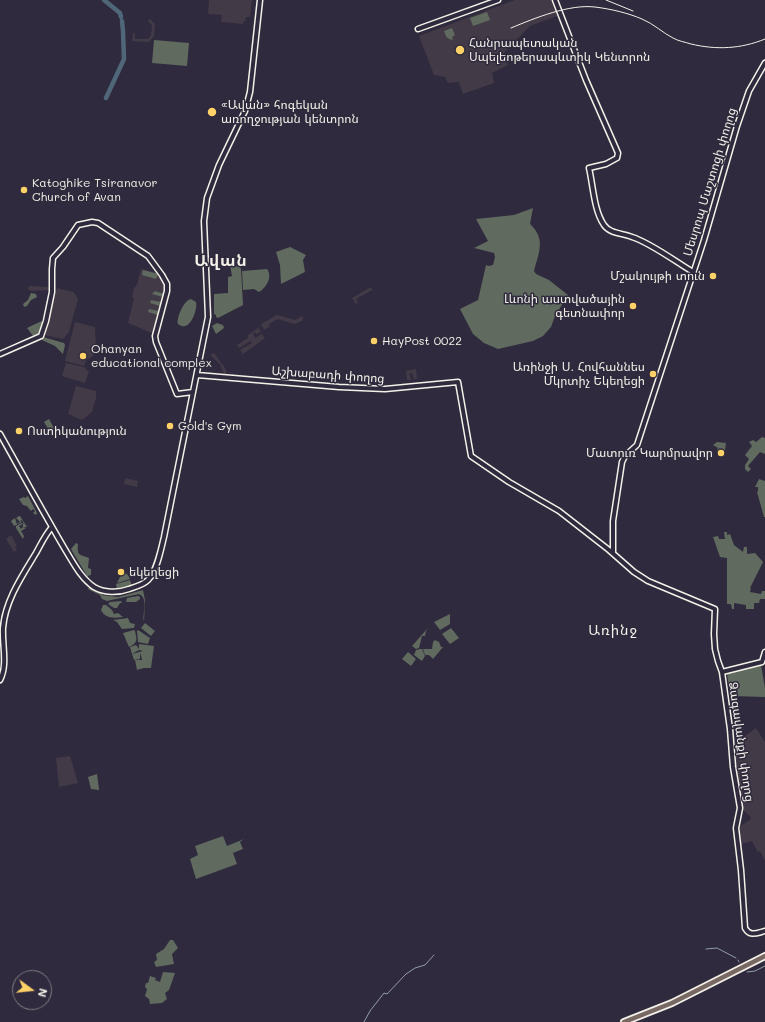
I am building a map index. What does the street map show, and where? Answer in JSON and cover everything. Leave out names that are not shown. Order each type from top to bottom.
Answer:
[{"type":"main road","points":[[624,1022],[672,1002],[765,956]]},
{"type":"street","points":[[0,434],[52,527],[74,564],[86,580],[95,588],[110,592],[125,591],[143,584],[149,579],[162,548],[208,317],[204,221],[207,198],[219,165],[245,111],[250,92],[260,0]]},
{"type":"street","points":[[418,29],[498,0]]},
{"type":"street","points":[[555,0],[586,80],[618,153],[616,158],[606,164],[589,168],[596,208],[604,225],[607,229],[615,233],[633,237],[693,272]]},
{"type":"street","name":"Մեսրոպ Մաշտոցի փողոց","points":[[613,553],[613,521],[622,462],[625,456],[636,447],[669,350],[737,126],[749,91],[765,63]]},
{"type":"street","points":[[0,354],[41,336],[46,321],[52,292],[53,258],[63,247],[78,225],[95,222],[103,225],[148,256],[162,275],[167,284],[167,291],[155,336],[156,342],[177,394],[193,392]]},
{"type":"street","name":"Աշխաբադի փողոց","points":[[197,375],[340,387],[385,389],[458,382],[470,456],[559,511],[613,553]]},
{"type":"street","points":[[0,680],[4,666],[2,642],[6,611],[28,567],[52,527]]},
{"type":"street","name":"Ձագավանքի փողոց","points":[[613,553],[634,572],[648,581],[715,609],[715,649],[722,672],[730,729],[733,767],[740,808],[736,828],[741,870],[745,928],[748,933],[752,934],[765,931]]},
{"type":"street","points":[[722,672],[762,662],[765,652]]},
{"type":"shaded area","points":[[209,0],[252,0],[250,17],[246,17],[243,24],[221,22],[222,15],[208,14]]},
{"type":"shaded area","points":[[515,0],[551,0],[557,16],[530,26],[503,54],[508,65],[492,73],[494,83],[463,94],[459,82],[448,83],[445,77],[434,75],[419,36]]},
{"type":"shaded area","points":[[487,12],[490,20],[473,26],[470,18]]},
{"type":"shaded area","points":[[150,19],[155,24],[154,36],[149,42],[132,41],[133,33],[135,33],[135,39],[148,39],[151,35],[152,25],[148,21]]},
{"type":"shaded area","points":[[452,28],[455,35],[452,37],[453,40],[449,39],[445,35],[444,31]]},
{"type":"shaded area","points":[[154,40],[189,43],[187,66],[152,63]]},
{"type":"shaded area","points":[[533,208],[530,224],[540,240],[539,252],[534,271],[536,274],[549,280],[568,295],[555,316],[551,327],[543,336],[533,341],[498,349],[484,343],[473,334],[460,309],[478,300],[486,265],[493,265],[495,257],[494,253],[474,248],[488,241],[476,219],[514,215]]},
{"type":"shaded area","points":[[290,247],[306,255],[303,260],[305,272],[281,284],[280,265],[276,252]]},
{"type":"shaded area","points":[[230,265],[240,267],[241,269],[243,305],[218,318],[214,314],[214,294],[228,293],[228,277],[232,276]]},
{"type":"shaded area","points":[[141,269],[158,273],[167,285],[154,334],[128,323],[134,298],[132,297],[134,288],[137,285]]},
{"type":"shaded area","points":[[267,269],[269,272],[269,279],[262,290],[259,292],[254,289],[243,290],[242,271]]},
{"type":"shaded area","points":[[143,270],[158,274],[156,279],[142,275]]},
{"type":"shaded area","points":[[29,286],[50,287],[50,290],[31,291],[28,289]]},
{"type":"shaded area","points":[[371,287],[372,290],[356,299],[358,303],[356,304],[352,298]]},
{"type":"shaded area","points":[[57,288],[73,292],[78,299],[69,332],[63,339],[44,335]]},
{"type":"shaded area","points":[[155,291],[164,294],[157,320],[158,315],[148,312],[149,309],[159,311],[160,306],[150,303],[151,300],[161,302],[163,297],[152,294]]},
{"type":"shaded area","points":[[31,293],[36,294],[37,297],[31,300],[27,306],[24,307],[23,304],[28,300]]},
{"type":"shaded area","points":[[191,299],[196,302],[196,310],[189,323],[186,326],[182,326],[178,324],[179,314],[186,302]]},
{"type":"shaded area","points":[[277,315],[295,320],[302,316],[303,318],[302,321],[295,324],[278,319],[269,324],[270,326],[264,330],[261,324]]},
{"type":"shaded area","points":[[42,321],[43,331],[33,336],[27,328]]},
{"type":"shaded area","points":[[75,322],[95,327],[96,348],[93,356],[86,360],[84,366],[65,361]]},
{"type":"shaded area","points":[[217,323],[223,325],[224,328],[216,334],[212,326]]},
{"type":"shaded area","points":[[258,328],[261,331],[257,334],[255,332],[253,333],[255,338],[262,334],[265,338],[243,354],[240,350],[252,343],[251,341],[239,348],[237,345],[248,338],[248,335]]},
{"type":"shaded area","points":[[43,337],[64,343],[63,354],[55,346],[42,340]]},
{"type":"shaded area","points":[[214,353],[227,373],[224,374],[220,364],[210,355]]},
{"type":"shaded area","points":[[66,363],[84,367],[89,372],[85,383],[62,376]]},
{"type":"shaded area","points":[[416,369],[417,379],[414,379],[412,373],[409,373],[411,380],[407,380],[406,371]]},
{"type":"shaded area","points":[[76,386],[96,391],[96,398],[92,412],[82,420],[68,414]]},
{"type":"shaded area","points":[[49,419],[55,430],[50,432],[44,422]]},
{"type":"shaded area","points":[[762,437],[765,438],[765,454],[760,452],[748,466],[751,469],[748,472],[745,469],[745,465],[749,459],[745,455],[752,446],[749,442],[753,440],[756,442]]},
{"type":"shaded area","points":[[717,442],[726,443],[725,450],[721,455],[717,450],[718,448],[713,445]]},
{"type":"shaded area","points":[[125,478],[138,481],[137,487],[124,484]]},
{"type":"shaded area","points":[[759,479],[765,481],[765,517],[757,492],[758,487],[755,487]]},
{"type":"shaded area","points":[[28,496],[37,513],[36,515],[33,513],[35,511],[33,509],[31,511],[27,506],[23,505],[19,499]]},
{"type":"shaded area","points":[[20,516],[27,527],[23,527],[26,528],[21,531],[24,536],[23,539],[16,528],[16,526],[22,523],[24,524],[22,520],[20,521],[22,522],[14,526],[11,521],[15,518],[17,524],[20,522],[16,518]],"holes":[[[23,524],[21,529],[19,526]]]},
{"type":"shaded area","points":[[724,532],[727,532],[727,535],[730,534],[734,545],[743,552],[744,547],[747,547],[747,554],[755,553],[763,562],[750,588],[750,592],[761,594],[762,591],[765,591],[765,599],[760,599],[759,603],[754,603],[754,609],[746,609],[746,605],[734,603],[734,609],[732,609],[731,604],[727,604],[727,558],[720,557],[713,537],[718,536],[719,539],[725,539]]},
{"type":"shaded area","points":[[11,535],[17,546],[15,547],[17,550],[14,552],[6,539]]},
{"type":"shaded area","points":[[76,543],[78,544],[78,553],[89,558],[88,568],[91,569],[91,575],[87,576],[71,549]]},
{"type":"shaded area","points":[[122,572],[127,574],[130,579],[117,583],[121,575],[122,576]]},
{"type":"shaded area","points":[[130,580],[132,586],[117,589],[116,584]]},
{"type":"shaded area","points":[[89,587],[102,595],[118,597],[143,590],[145,600],[144,621],[144,599],[139,594],[107,601],[102,599],[100,595],[88,589]]},
{"type":"shaded area","points":[[138,596],[140,599],[136,602],[126,602],[127,598]]},
{"type":"shaded area","points":[[121,601],[122,603],[120,603],[117,608],[114,608],[108,604],[110,602]]},
{"type":"shaded area","points":[[103,605],[106,605],[114,614],[118,613],[123,617],[113,618],[105,615],[101,610]]},
{"type":"shaded area","points":[[450,614],[450,624],[440,630],[434,622]]},
{"type":"shaded area","points":[[128,618],[130,623],[135,624],[134,628],[122,629],[117,622],[113,620]]},
{"type":"shaded area","points":[[145,623],[155,631],[151,636],[141,628]]},
{"type":"shaded area","points":[[429,627],[425,636],[422,636],[419,648],[416,649],[412,646]]},
{"type":"shaded area","points":[[451,628],[459,638],[450,644],[442,634]]},
{"type":"shaded area","points":[[134,630],[136,634],[136,641],[129,647],[123,633]]},
{"type":"shaded area","points":[[138,630],[150,638],[148,644],[138,642]]},
{"type":"shaded area","points":[[435,640],[439,642],[441,647],[443,647],[433,659],[429,655],[425,655],[423,649],[432,649],[433,642]]},
{"type":"shaded area","points":[[139,644],[154,646],[151,668],[137,670],[135,660],[142,659],[140,653],[140,659],[134,660],[132,654],[130,647],[136,645],[139,649]],"holes":[[[139,650],[143,651],[132,654]]]},
{"type":"shaded area","points":[[422,649],[425,656],[422,661],[414,655],[416,650]]},
{"type":"shaded area","points":[[408,652],[416,659],[411,666],[402,659]]},
{"type":"shaded area","points":[[761,665],[765,697],[730,696],[727,673]]},
{"type":"shaded area","points":[[756,728],[765,742],[765,861],[760,851],[758,852],[752,841],[741,844],[739,827],[751,819],[750,816],[744,811],[739,797],[733,745]]},
{"type":"shaded area","points":[[70,756],[78,783],[59,787],[56,758]]},
{"type":"shaded area","points":[[97,774],[99,790],[91,789],[88,777]]},
{"type":"shaded area","points":[[223,836],[227,846],[244,839],[240,842],[243,849],[233,853],[237,864],[196,879],[190,859],[198,855],[195,846]]},
{"type":"shaded area","points":[[170,940],[173,940],[178,948],[172,954],[174,964],[156,967],[154,962],[157,960],[156,954],[164,949]]},
{"type":"shaded area","points":[[163,972],[175,973],[169,990],[165,993],[167,999],[162,1003],[150,1004],[149,999],[145,996],[147,989],[145,987],[146,983],[148,983],[150,976],[156,978],[155,980],[160,982]]},
{"type":"waterway","points":[[104,0],[120,13],[121,17]]},
{"type":"waterway","points":[[106,98],[124,59],[122,21]]},
{"type":"waterway","points":[[706,949],[717,948],[736,958]]},
{"type":"waterway","points":[[364,1022],[370,1011],[384,993],[387,994],[406,974],[415,968],[425,965],[434,955]]},
{"type":"waterway","points":[[747,972],[755,971],[765,966]]},
{"type":"railway","points":[[606,0],[633,11]]},
{"type":"railway","points":[[511,28],[541,16],[563,10],[595,7],[637,17],[650,23],[675,39],[700,46],[719,48],[738,47],[765,39]]},
{"type":"place","name":"Հանրապետական Սպելեոթերապևտիկ Կենտրոն","points":[[460,50]]},
{"type":"place","name":"«Ավան» հոգեկան առողջության կենտրոն","points":[[212,112]]},
{"type":"place","name":"Katoghike Tsiranavor Church of Avan","points":[[24,190]]},
{"type":"place","name":"Մշակույթի տուն","points":[[713,276]]},
{"type":"place","name":"Լևոնի աստվածային գետնափոր","points":[[633,306]]},
{"type":"place","name":"HayPost 0022","points":[[374,341]]},
{"type":"place","name":"Ohanyan educational complex","points":[[83,356]]},
{"type":"place","name":"Առինջի Ս. Հովհաննես Մկրտիչ Եկեղեցի","points":[[653,374]]},
{"type":"place","name":"Gold's Gym","points":[[170,426]]},
{"type":"place","name":"Ոստիկանություն","points":[[19,431]]},
{"type":"place","name":"Մատուռ Կարմրավոր","points":[[721,453]]},
{"type":"place","name":"եկեղեցի","points":[[121,572]]},
{"type":"district","name":"Ավան","points":[[221,261]]},
{"type":"district","name":"Առինջ","points":[[613,631]]}]
